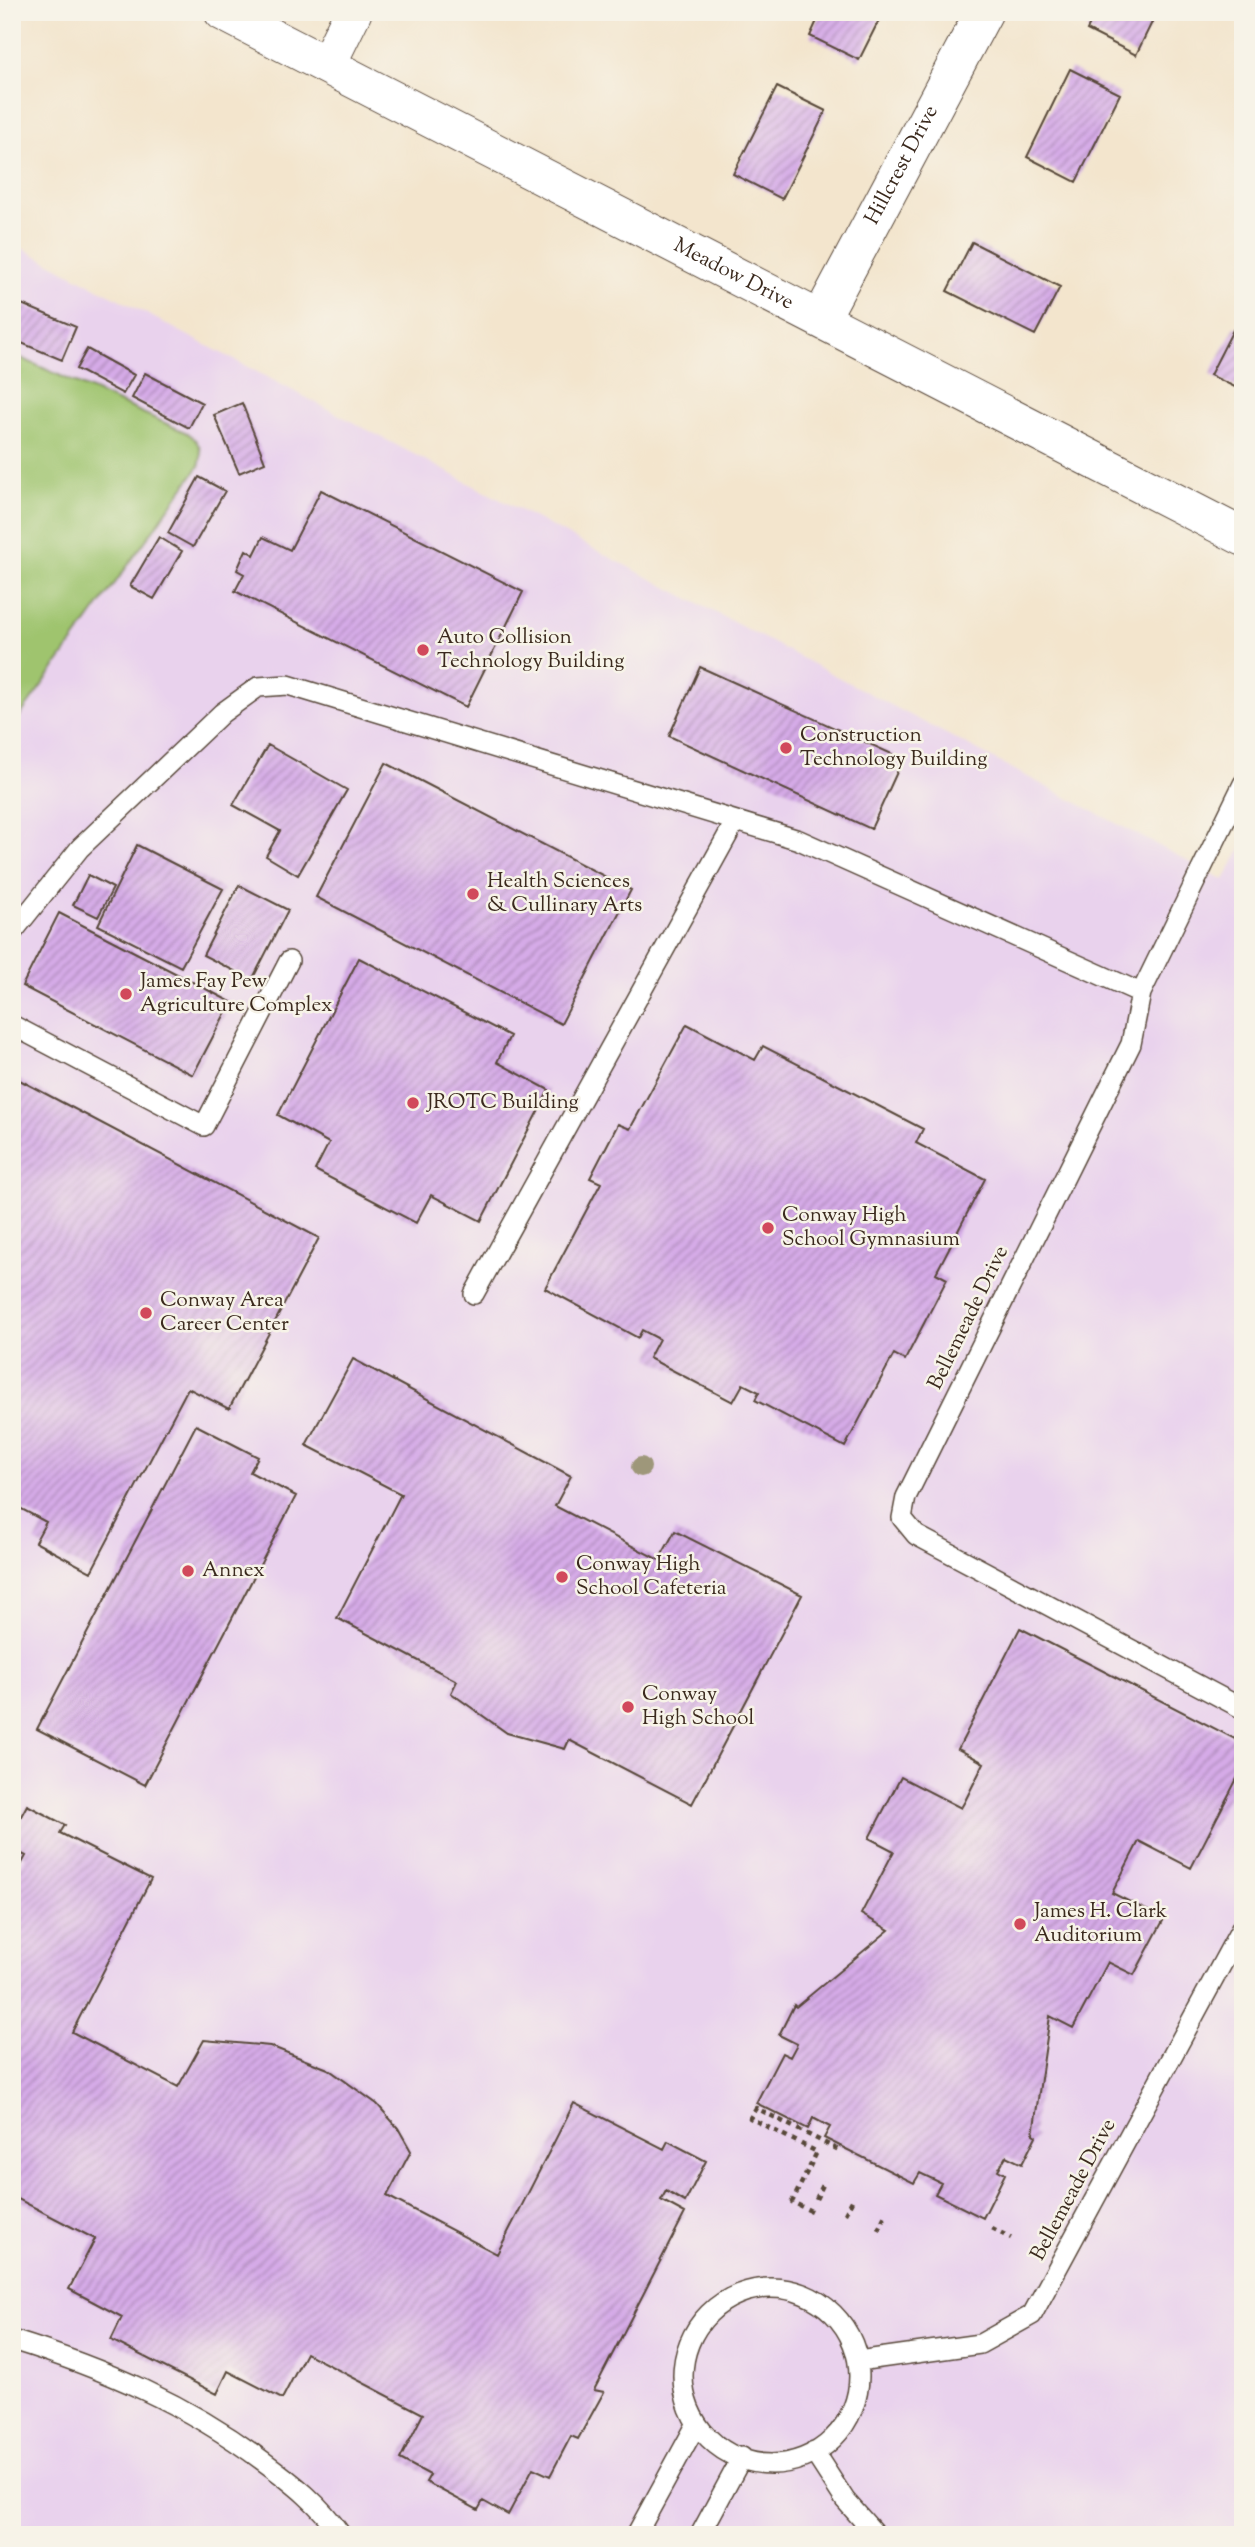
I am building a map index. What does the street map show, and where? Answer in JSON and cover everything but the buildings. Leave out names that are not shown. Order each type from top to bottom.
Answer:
[{"type":"street","name":"Meadow Drive","points":[[223,12],[1243,537]]},
{"type":"street","points":[[327,65],[353,12]]},
{"type":"street","name":"Hillcrest Drive","points":[[821,318],[984,12]]},
{"type":"lane","points":[[12,933],[80,848],[222,713],[250,691],[268,684],[288,685],[323,693],[799,840],[1141,993]]},
{"type":"lane","name":"Bellemeade Drive","points":[[1243,784],[1141,993],[1131,1044],[906,1497],[902,1517],[916,1535],[1243,1709]]},
{"type":"lane","points":[[474,1294],[735,822]]},
{"type":"lane","points":[[12,1025],[204,1126],[289,961]]},
{"type":"lane","name":"Bellemeade Drive","points":[[858,2361],[980,2344],[1032,2315],[1243,1925]]},
{"type":"lane","points":[[757,2288],[787,2289],[815,2300],[838,2319],[854,2344],[858,2361],[855,2404],[840,2430],[814,2452],[790,2462],[762,2463],[735,2456],[711,2441],[696,2426],[684,2393],[683,2365],[690,2338],[706,2315],[728,2298],[757,2288]]},
{"type":"lane","points":[[12,2340],[67,2357],[194,2413],[265,2462],[323,2508],[341,2535]]},
{"type":"lane","points":[[636,2535],[696,2426]]},
{"type":"lane","points":[[814,2452],[845,2500],[876,2535]]},
{"type":"lane","points":[[700,2535],[742,2457]]},
{"type":"path","points":[[811,2211],[792,2202],[817,2152],[750,2119],[756,2108],[841,2151]]},
{"type":"path","points":[[816,2199],[825,2181]]},
{"type":"path","points":[[845,2214],[854,2197]]},
{"type":"path","points":[[878,2230],[886,2213]]},
{"type":"path","points":[[992,2228],[1011,2238]]},
{"type":"shaded area","name":"Conway High School","points":[[12,243],[1224,880],[1243,845],[1243,2535],[12,2535]]},
{"type":"green space","points":[[12,354],[187,433],[197,443],[201,456],[199,466],[12,727]]},
{"type":"place","name":"Auto Collision Technology Building","points":[[423,650]]},
{"type":"place","name":"Construction Technology Building","points":[[786,748]]},
{"type":"place","name":"Health Sciences & Cullinary Arts","points":[[473,894]]},
{"type":"place","name":"James Fay Pew Agriculture Complex","points":[[126,994]]},
{"type":"place","name":"JROTC Building","points":[[413,1103]]},
{"type":"place","name":"Conway High School Gymnasium","points":[[768,1228]]},
{"type":"place","name":"Conway Area Career Center","points":[[146,1313]]},
{"type":"place","name":"Annex","points":[[188,1571]]},
{"type":"place","name":"Conway High School Cafeteria","points":[[562,1577]]},
{"type":"place","name":"Conway High School","points":[[628,1707]]},
{"type":"place","name":"James H. Clark Auditorium","points":[[1020,1924]]}]
